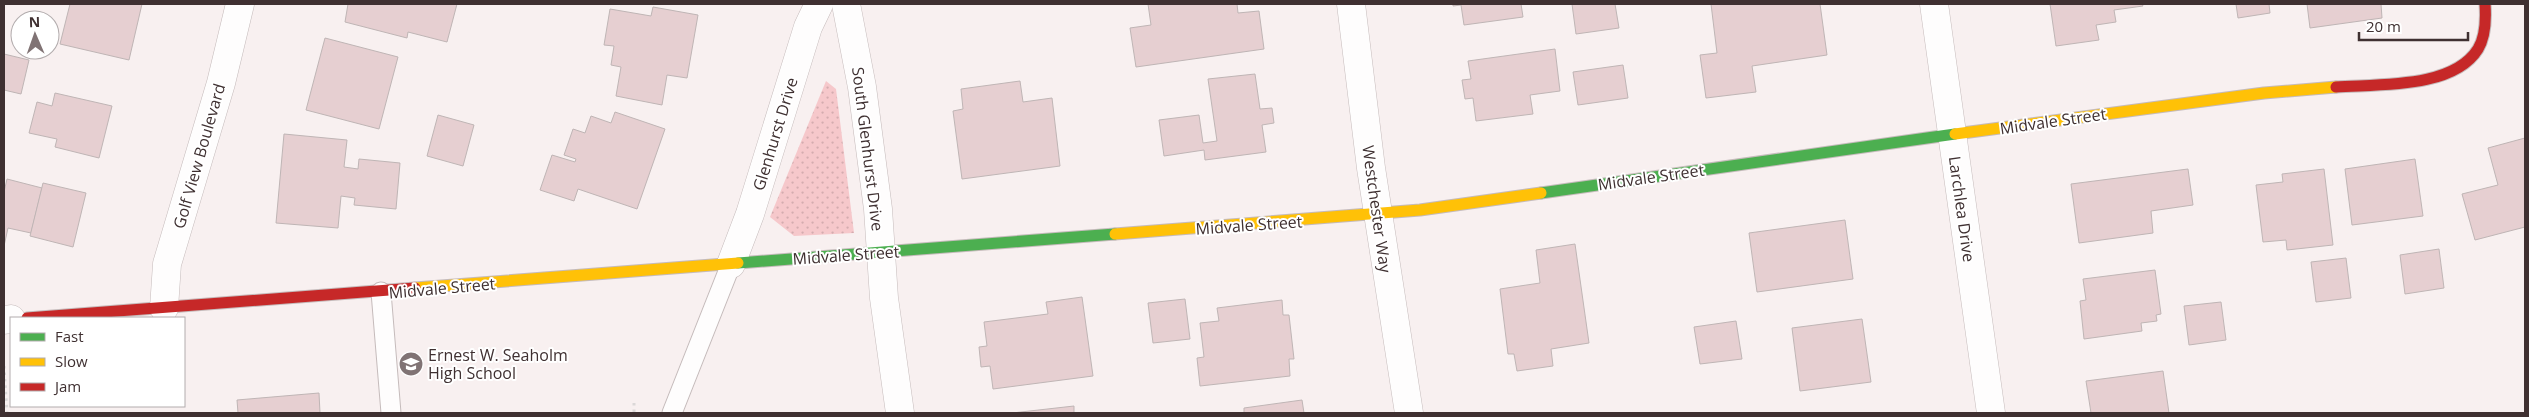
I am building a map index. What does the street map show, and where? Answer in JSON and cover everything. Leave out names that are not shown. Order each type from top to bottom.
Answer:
[{"type":"street","name":"Golf View Boulevard","points":[[164,308],[167,264],[221,83],[240,4]]},
{"type":"street","name":"Glenhurst Drive","points":[[730,264],[748,221],[808,27],[819,4]]},
{"type":"street","name":"South Glenhurst Drive","points":[[846,4],[862,87],[877,203],[884,298],[900,413]]},
{"type":"street","name":"Westchester Way","points":[[1351,4],[1378,215],[1409,413]]},
{"type":"street","name":"Larchlea Drive","points":[[1934,4],[1991,413]]},
{"type":"street","name":"Midvale Street","points":[[41,317],[1378,215],[1952,134],[2264,93],[2434,79],[2463,66],[2479,48],[2486,23],[2484,4]]},
{"type":"lane","points":[[672,413],[730,264]]},
{"type":"lane","points":[[380,292],[391,413]]},
{"type":"path","points":[[4,366],[7,413]]},
{"type":"path","points":[[634,403],[634,413]]},
{"type":"shaded area","points":[[826,81],[836,89],[854,233],[794,236],[770,217]]},
{"type":"building","points":[[70,4],[142,4],[129,60],[60,44]]},
{"type":"building","points":[[348,4],[457,4],[447,42],[408,32],[407,38],[345,22]]},
{"type":"building","points":[[1148,4],[1237,4],[1238,13],[1259,11],[1264,49],[1136,67],[1130,28],[1151,25]]},
{"type":"building","points":[[1453,4],[1521,4],[1523,17],[1464,25],[1461,5],[1453,6]]},
{"type":"building","points":[[1572,4],[1615,4],[1619,28],[1576,34]]},
{"type":"building","points":[[1711,4],[1820,4],[1827,55],[1752,66],[1756,92],[1706,98],[1700,55],[1717,53]]},
{"type":"building","points":[[2050,4],[2142,4],[2143,6],[2114,10],[2116,22],[2096,25],[2099,40],[2056,46]]},
{"type":"building","points":[[2236,4],[2269,4],[2270,13],[2238,18]]},
{"type":"building","points":[[2307,4],[2381,4],[2382,18],[2310,28]]},
{"type":"building","points":[[653,7],[698,15],[687,78],[667,75],[662,105],[616,96],[621,67],[611,65],[614,46],[604,45],[610,9],[651,16]]},
{"type":"building","points":[[325,38],[398,57],[379,129],[306,110]]},
{"type":"building","points":[[1555,49],[1560,91],[1530,95],[1533,114],[1476,121],[1473,98],[1465,99],[1462,80],[1471,79],[1468,61]]},
{"type":"building","points":[[4,54],[10,55],[10,60],[29,60],[21,94],[4,90]]},
{"type":"building","points":[[1623,65],[1628,98],[1578,105],[1573,72]]},
{"type":"building","points":[[1255,74],[1260,109],[1272,108],[1274,123],[1262,125],[1266,152],[1205,160],[1204,150],[1164,156],[1159,120],[1199,115],[1203,143],[1217,141],[1208,79]]},
{"type":"building","points":[[1020,81],[1023,102],[1052,98],[1060,166],[962,179],[953,111],[963,109],[961,89]]},
{"type":"building","points":[[55,93],[112,106],[99,158],[55,147],[57,139],[29,133],[37,102],[52,106]]},
{"type":"building","points":[[615,112],[665,129],[637,209],[578,189],[574,201],[540,190],[552,155],[575,162],[576,159],[564,155],[573,129],[585,133],[591,116],[611,123]]},
{"type":"building","points":[[438,115],[474,125],[463,166],[427,156]]},
{"type":"building","points":[[284,134],[347,140],[344,167],[358,169],[359,159],[400,163],[396,209],[354,205],[355,198],[341,196],[338,228],[276,223]]},
{"type":"building","points":[[2525,138],[2525,227],[2475,240],[2462,194],[2498,185],[2488,148]]},
{"type":"building","points":[[2415,159],[2423,216],[2352,225],[2345,169]]},
{"type":"building","points":[[2188,169],[2193,205],[2151,211],[2153,233],[2079,243],[2071,184]]},
{"type":"building","points":[[2324,169],[2333,245],[2287,250],[2286,240],[2263,242],[2256,185],[2283,182],[2282,174]]},
{"type":"building","points":[[7,179],[42,188],[31,233],[8,228],[4,246],[4,192]]},
{"type":"building","points":[[43,183],[86,193],[73,247],[30,236]]},
{"type":"building","points":[[1845,220],[1853,279],[1757,292],[1749,233]]},
{"type":"building","points":[[1575,244],[1589,343],[1551,349],[1553,366],[1517,371],[1514,354],[1508,354],[1500,289],[1540,283],[1536,250]]},
{"type":"building","points":[[2439,249],[2444,288],[2405,294],[2400,255]]},
{"type":"building","points":[[2346,258],[2351,298],[2316,302],[2311,262]]},
{"type":"building","points":[[2155,270],[2161,314],[2156,315],[2157,321],[2141,323],[2142,331],[2084,339],[2080,301],[2086,300],[2083,279]]},
{"type":"building","points":[[1082,297],[1093,376],[993,389],[990,366],[981,367],[979,347],[987,346],[984,322],[1048,314],[1046,302]]},
{"type":"building","points":[[1185,299],[1190,339],[1153,343],[1148,303]]},
{"type":"building","points":[[1282,300],[1283,315],[1289,315],[1294,359],[1289,359],[1290,376],[1200,386],[1197,358],[1204,357],[1200,323],[1219,321],[1217,308]]},
{"type":"building","points":[[2221,302],[2226,340],[2189,345],[2184,306]]},
{"type":"building","points":[[1862,319],[1871,382],[1800,391],[1792,328]]},
{"type":"building","points":[[1736,321],[1742,359],[1700,364],[1694,327]]},
{"type":"building","points":[[2163,371],[2169,413],[2091,413],[2086,381]]},
{"type":"building","points":[[319,393],[320,413],[238,413],[237,400]]},
{"type":"building","points":[[1302,400],[1304,413],[1244,413],[1244,408]]},
{"type":"building","points":[[1074,406],[1074,413],[1012,413]]},
{"type":"traffic: fast","points":[[1541,193],[1955,134]]},
{"type":"traffic: fast","points":[[738,263],[1115,234]]},
{"type":"traffic: slow","points":[[1955,134],[2264,93],[2336,87]]},
{"type":"traffic: slow","points":[[1115,234],[1420,210],[1541,193]]},
{"type":"traffic: slow","points":[[415,288],[738,263]]},
{"type":"traffic: jam","points":[[2336,87],[2413,82],[2433,78],[2451,71],[2466,62],[2481,44],[2485,27],[2485,4]]},
{"type":"traffic: jam","points":[[40,317],[415,288]]},
{"type":"place","name":"Ernest W. Seaholm High School","points":[[411,364]]}]
